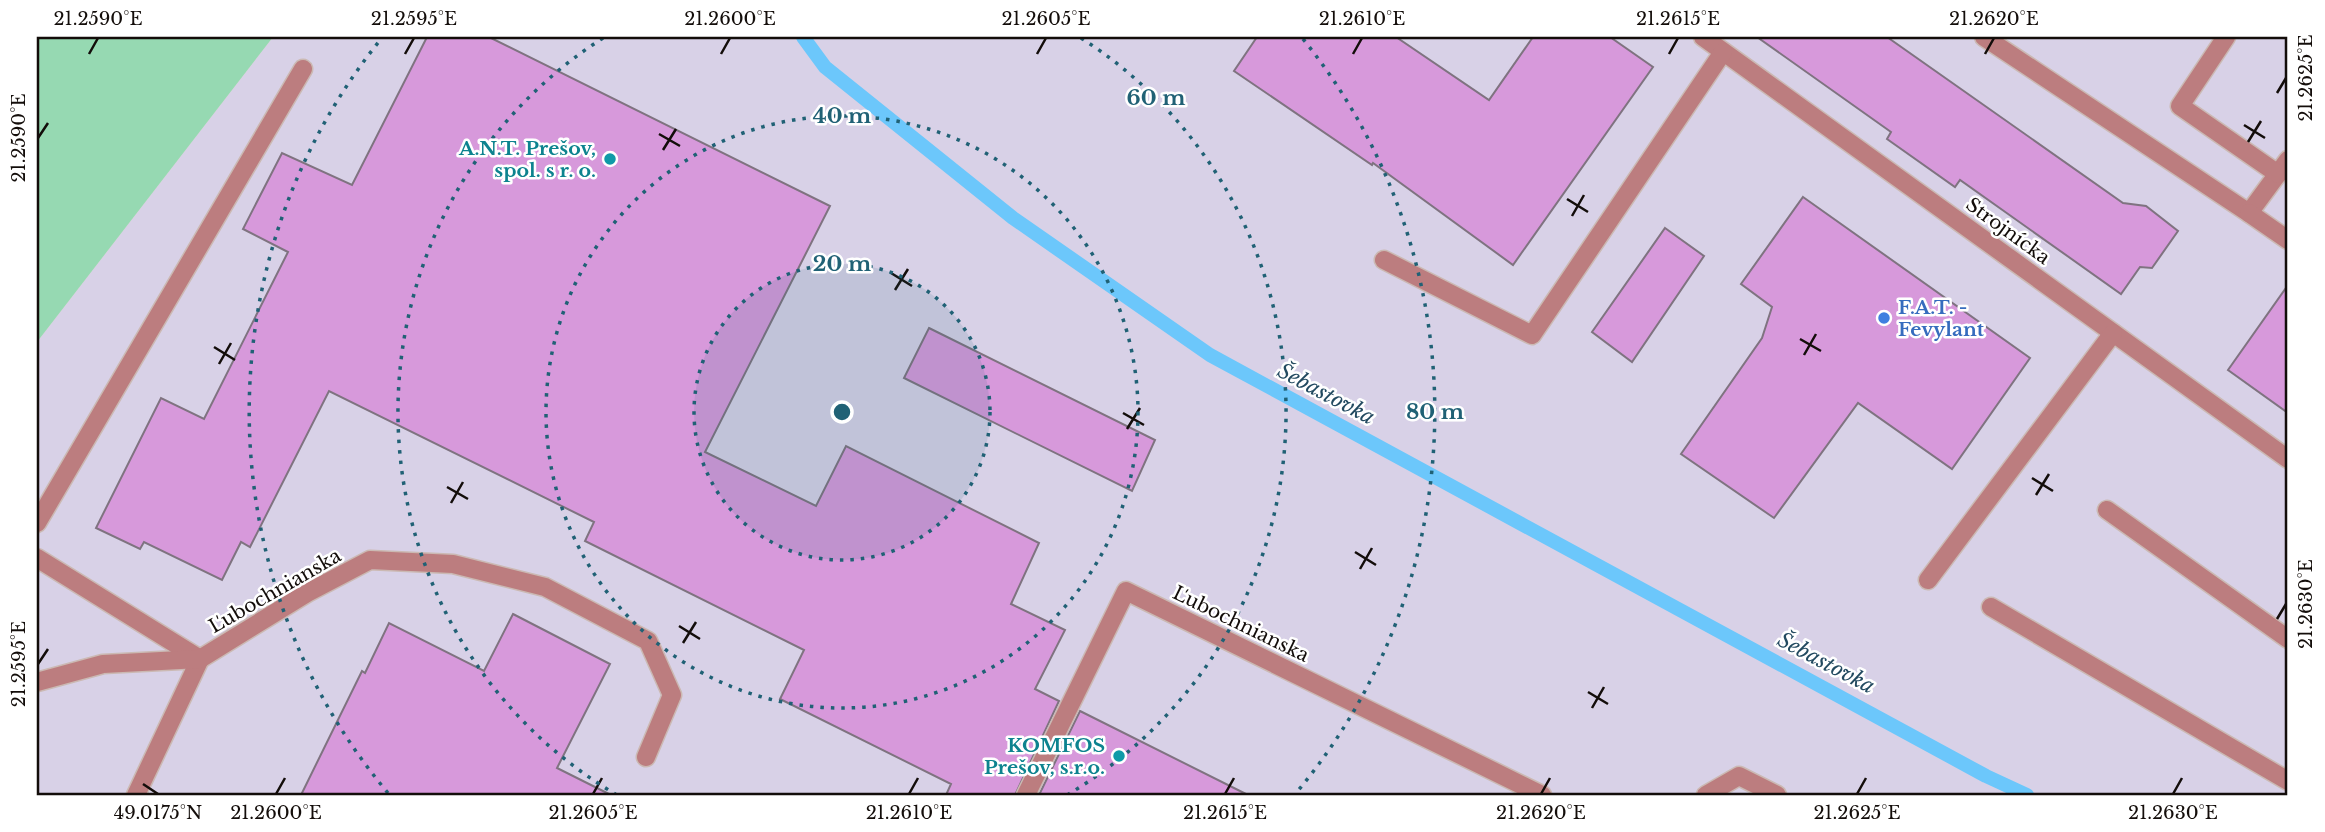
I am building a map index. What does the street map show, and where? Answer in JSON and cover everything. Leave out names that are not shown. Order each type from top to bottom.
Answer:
[{"type":"lane","name":"Strojnícka","points":[[1703,37],[2288,458]]},
{"type":"lane","points":[[1984,37],[2288,240]]},
{"type":"lane","points":[[2226,37],[2180,106],[2283,167],[2249,213]]},
{"type":"lane","points":[[1384,260],[1532,335],[1723,52]]},
{"type":"lane","points":[[37,523],[303,69]]},
{"type":"lane","points":[[1928,580],[2113,332]]},
{"type":"lane","points":[[2107,510],[2288,639]]},
{"type":"lane","name":"Ľubochnianska","points":[[37,558],[200,660]]},
{"type":"lane","name":"Ľubochnianska","points":[[136,795],[200,660],[307,593],[370,560],[453,564],[545,587],[648,641],[672,695],[646,757]]},
{"type":"lane","name":"Ľubochnianska","points":[[1026,795],[1126,591],[1542,795]]},
{"type":"lane","points":[[1991,607],[2288,781]]},
{"type":"lane","points":[[37,682],[103,664],[200,660]]},
{"type":"lane","points":[[1706,795],[1739,776],[1777,795]]},
{"type":"shaded area","points":[[273,37],[2288,37],[2288,795],[37,795],[37,342]]},
{"type":"green space","points":[[37,37],[273,37],[37,342]]},
{"type":"building","points":[[427,37],[489,37],[830,206],[705,452],[816,506],[846,446],[1039,543],[1011,604],[1065,630],[1035,689],[1059,701],[1015,795],[946,795],[951,784],[780,699],[804,650],[585,541],[594,522],[329,391],[250,547],[241,542],[222,580],[144,542],[140,549],[96,528],[161,398],[204,419],[288,252],[243,229],[282,153],[352,185]]},
{"type":"building","points":[[1257,37],[1396,37],[1489,100],[1533,37],[1610,37],[1653,67],[1513,265],[1373,163],[1372,165],[1234,71]]},
{"type":"building","points":[[1757,37],[1887,37],[2123,203],[2146,206],[2178,231],[2152,268],[2140,267],[2121,294],[1960,180],[1955,187],[1887,139],[1891,132]]},
{"type":"building","points":[[1803,197],[2030,358],[1952,469],[1858,403],[1774,518],[1681,454],[1762,338],[1772,307],[1741,284]]},
{"type":"building","points":[[1665,228],[1704,256],[1632,362],[1592,332]]},
{"type":"building","points":[[2288,285],[2288,413],[2228,370]]},
{"type":"building","points":[[929,328],[1155,440],[1132,491],[904,378]]},
{"type":"building","points":[[513,614],[610,664],[557,768],[611,795],[301,795],[362,671],[365,673],[389,623],[484,671]]},
{"type":"building","name":"KOMFOS Prešov, s.r.o.","points":[[1080,711],[1248,795],[1039,795]]},
{"type":"waterway","name":"Šebastovka","points":[[803,37],[825,67],[1013,218],[1210,355],[1986,776],[2027,795]]},
{"type":"place","name":"A.N.T. Prešov, spol. s r. o.","points":[[610,159]]},
{"type":"place","name":"F.A.T. - Fevylant","points":[[1884,318]]},
{"type":"place","name":"KOMFOS Prešov, s.r.o.","points":[[1119,756]]}]
